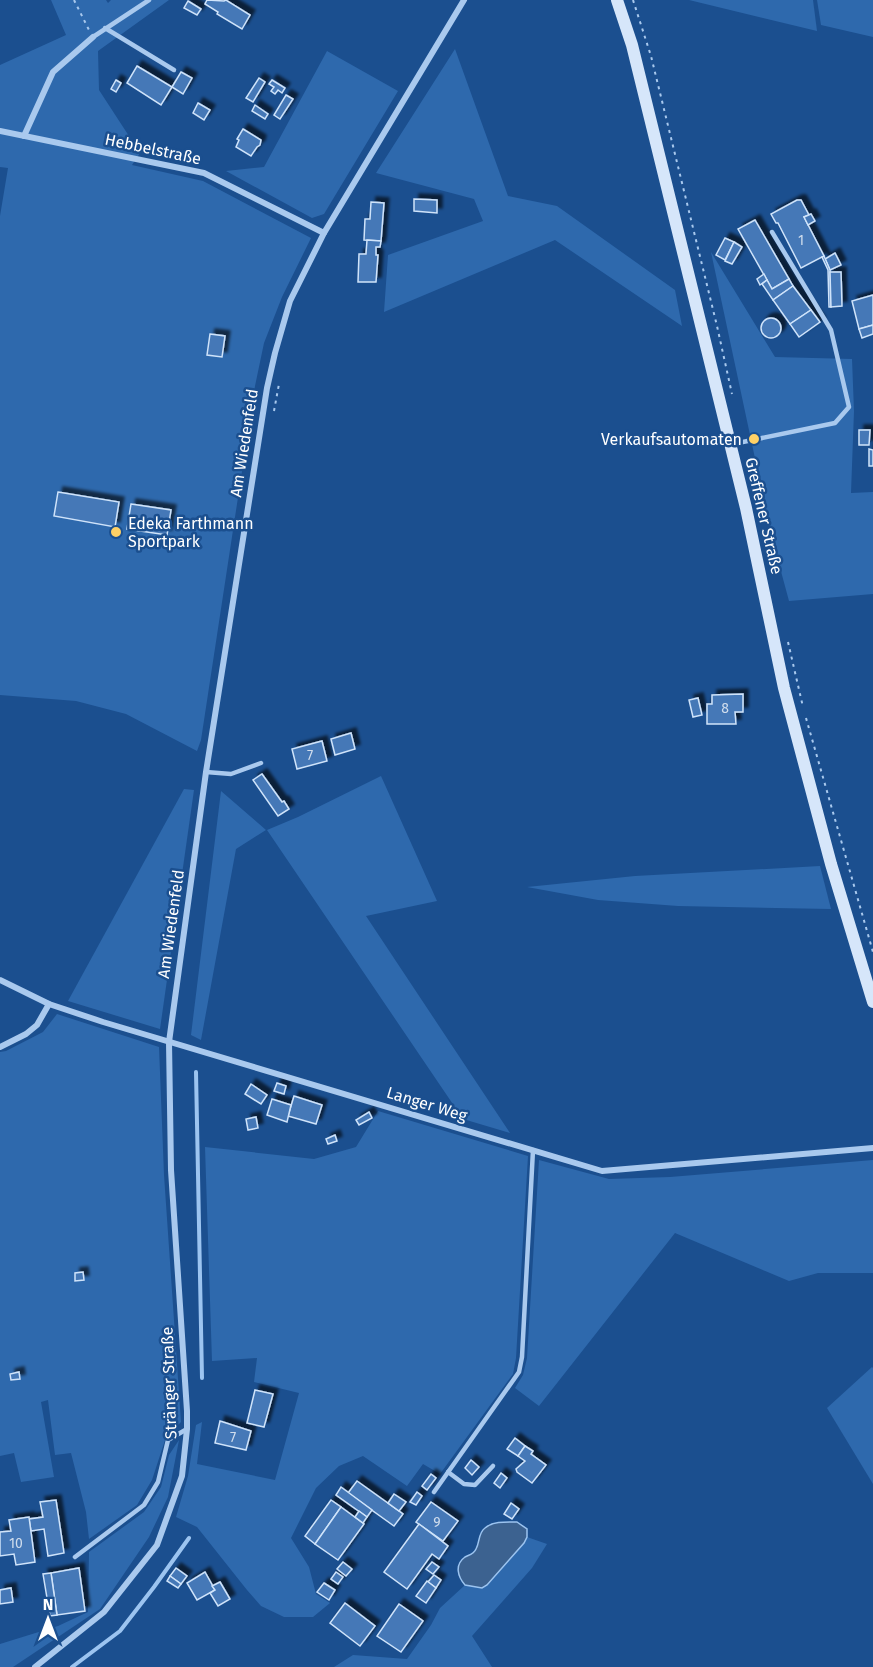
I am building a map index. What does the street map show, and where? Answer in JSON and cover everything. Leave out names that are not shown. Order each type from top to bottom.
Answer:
[{"type":"main road","name":"Greffener Straße","points":[[617,0],[632,45],[731,445],[784,688],[831,864],[873,1002]]},
{"type":"street","name":"Am Wiedenfeld","points":[[169,1042],[206,772],[269,379],[291,301],[464,0]]},
{"type":"street","points":[[24,136],[54,72],[93,37]]},
{"type":"street","name":"Hebbelstraße","points":[[0,131],[204,173],[328,235]]},
{"type":"street","points":[[0,980],[49,1004],[37,1025],[26,1034],[0,1047]]},
{"type":"street","name":"Langer Weg","points":[[49,1004],[602,1171],[873,1148]]},
{"type":"street","name":"Stränger Straße","points":[[35,1667],[104,1612],[158,1545],[182,1476],[187,1429],[171,1170],[169,1042]]},
{"type":"lane","points":[[93,37],[149,0]]},
{"type":"lane","points":[[105,28],[174,70]]},
{"type":"lane","points":[[731,445],[835,423],[849,407],[831,330],[772,232]]},
{"type":"lane","points":[[206,772],[231,774],[261,763]]},
{"type":"lane","points":[[434,1492],[519,1372],[522,1357],[533,1150]]},
{"type":"lane","points":[[75,1557],[144,1505],[158,1482],[168,1440],[187,1429]]},
{"type":"lane","points":[[448,1472],[464,1484],[474,1485],[493,1466]]},
{"type":"path","points":[[74,0],[93,37]]},
{"type":"path","points":[[273,417],[279,383]]},
{"type":"shaded area","name":"Edeka Farthmann Sportpark","points":[[51,0],[106,0],[108,3],[111,0],[169,0],[98,51],[99,90],[140,153],[132,165],[203,181],[311,238],[282,297],[264,343],[255,386],[201,740],[197,751],[126,714],[76,701],[0,695],[0,216],[8,168],[0,167],[0,65],[66,35]]},
{"type":"shaded area","points":[[689,0],[813,0],[817,31]]},
{"type":"shaded area","points":[[817,0],[873,0],[873,37],[821,25]]},
{"type":"shaded area","points":[[455,49],[508,196],[557,206],[675,290],[682,326],[555,240],[384,312],[388,255],[483,221],[474,199],[376,173]]},
{"type":"shaded area","points":[[327,51],[398,91],[324,214],[312,218],[226,171],[264,167]]},
{"type":"shaded area","points":[[711,252],[775,357],[852,359],[854,411],[851,493],[873,492],[873,594],[789,601],[772,538]]},
{"type":"shaded area","points":[[381,776],[437,901],[366,916],[510,1133],[463,1119],[267,830]]},
{"type":"shaded area","points":[[184,789],[194,790],[160,1029],[68,1001]]},
{"type":"shaded area","points":[[221,791],[266,830],[236,849],[201,1040],[191,1035]]},
{"type":"shaded area","points":[[820,866],[831,909],[678,906],[598,900],[527,887],[635,876]]},
{"type":"shaded area","points":[[57,1014],[159,1047],[164,1175],[181,1422],[166,1437],[152,1480],[137,1505],[89,1539],[86,1512],[71,1453],[55,1455],[48,1400],[41,1402],[54,1477],[21,1482],[14,1453],[0,1456],[0,1052],[43,1032]]},
{"type":"shaded area","points":[[378,1111],[528,1156],[516,1358],[513,1374],[440,1474],[423,1464],[407,1486],[363,1456],[339,1466],[316,1488],[291,1538],[309,1567],[316,1594],[330,1603],[313,1617],[284,1617],[261,1606],[197,1527],[176,1517],[188,1476],[196,1425],[202,1422],[197,1464],[275,1480],[299,1393],[254,1382],[257,1358],[212,1361],[205,1147],[314,1159],[356,1147]]},
{"type":"shaded area","points":[[539,1160],[609,1179],[670,1177],[873,1160],[873,1273],[818,1273],[789,1281],[675,1233],[539,1406],[515,1388],[523,1375],[527,1358]]},
{"type":"shaded area","points":[[873,1368],[873,1484],[827,1408]]},
{"type":"shaded area","points":[[179,1440],[168,1497],[149,1537],[100,1609],[13,1667],[0,1667],[0,1644],[58,1626],[88,1612],[89,1552],[144,1512],[161,1487],[169,1455]]},
{"type":"shaded area","points":[[517,1522],[527,1529],[524,1543],[487,1585],[482,1588],[465,1585],[460,1578],[458,1567],[465,1557],[475,1551],[483,1530],[496,1523]]},
{"type":"shaded area","points":[[527,1537],[547,1544],[532,1568],[472,1636],[492,1667],[334,1667],[353,1655],[407,1659],[440,1608],[465,1585],[482,1588],[487,1585]]},
{"type":"building","points":[[207,0],[226,0],[250,15],[242,29],[217,14],[218,12],[205,4]]},
{"type":"building","points":[[188,1],[201,9],[197,15],[184,8]]},
{"type":"building","points":[[137,66],[172,87],[161,105],[127,83]]},
{"type":"building","points":[[181,72],[192,78],[183,94],[172,87]]},
{"type":"building","points":[[259,78],[265,82],[253,102],[246,98]]},
{"type":"building","points":[[116,80],[121,83],[116,92],[111,89]]},
{"type":"building","points":[[272,80],[285,88],[282,93],[278,90],[275,94],[271,91],[274,87],[269,84]]},
{"type":"building","points":[[286,95],[293,99],[280,119],[274,115]]},
{"type":"building","points":[[198,103],[210,110],[204,120],[193,113]]},
{"type":"building","points":[[255,105],[268,114],[265,119],[252,111]]},
{"type":"building","points":[[243,129],[261,140],[260,145],[251,156],[236,147],[239,140],[237,139]]},
{"type":"building","points":[[414,199],[437,200],[437,213],[414,211]]},
{"type":"building","points":[[801,200],[809,215],[804,217],[824,256],[801,268],[771,214]]},
{"type":"building","points":[[371,202],[384,203],[381,241],[364,240],[365,219],[370,219]]},
{"type":"building","points":[[811,214],[815,221],[808,225],[804,217]]},
{"type":"building","points":[[755,220],[789,279],[772,289],[738,229]]},
{"type":"building","points":[[725,238],[734,242],[725,260],[716,255]]},
{"type":"building","points":[[367,240],[381,241],[380,247],[376,247],[376,255],[378,255],[376,282],[358,282],[359,254],[366,254]]},
{"type":"building","points":[[734,242],[742,247],[732,264],[725,261]]},
{"type":"building","points":[[835,253],[841,265],[830,270],[825,259]]},
{"type":"building","points":[[824,256],[830,270],[831,307],[829,307],[828,270],[822,257]]},
{"type":"building","points":[[830,272],[841,272],[842,306],[831,307]]},
{"type":"building","points":[[764,274],[767,280],[760,285],[757,279]]},
{"type":"building","points":[[789,279],[793,286],[773,300],[762,284],[767,280],[772,289]]},
{"type":"building","points":[[793,286],[811,310],[790,324],[773,300]]},
{"type":"building","points":[[873,295],[873,325],[859,329],[852,301]]},
{"type":"building","points":[[811,310],[820,322],[799,337],[790,324]]},
{"type":"building","points":[[771,318],[778,321],[781,328],[778,335],[771,338],[764,335],[761,328],[764,321]]},
{"type":"building","points":[[873,325],[873,334],[862,338],[859,329]]},
{"type":"building","points":[[210,334],[225,336],[222,357],[207,355]]},
{"type":"building","points":[[859,430],[870,430],[869,445],[859,445]]},
{"type":"building","points":[[869,449],[873,450],[873,466],[869,466]]},
{"type":"building","points":[[58,492],[119,502],[115,527],[54,516]]},
{"type":"building","points":[[131,504],[171,510],[167,535],[127,529]]},
{"type":"building","points":[[743,694],[743,712],[735,712],[736,724],[707,724],[707,704],[712,704],[712,695]]},
{"type":"building","points":[[698,698],[702,715],[693,717],[689,700]]},
{"type":"building","points":[[351,733],[355,749],[335,755],[331,739]]},
{"type":"building","points":[[322,741],[327,761],[297,769],[292,749]]},
{"type":"building","points":[[262,774],[289,809],[278,816],[253,780]]},
{"type":"building","points":[[277,1083],[286,1086],[284,1094],[274,1091]]},
{"type":"building","points":[[251,1084],[267,1095],[261,1104],[245,1094]]},
{"type":"building","points":[[294,1096],[322,1105],[316,1124],[288,1116]]},
{"type":"building","points":[[272,1099],[291,1105],[287,1122],[267,1115]]},
{"type":"building","points":[[369,1112],[372,1118],[359,1125],[356,1120]]},
{"type":"building","points":[[256,1117],[258,1128],[248,1130],[246,1119]]},
{"type":"building","points":[[335,1135],[337,1141],[328,1144],[326,1139]]},
{"type":"building","points":[[83,1272],[84,1280],[75,1281],[75,1273]]},
{"type":"building","points":[[19,1372],[20,1379],[11,1380],[10,1374]]},
{"type":"building","points":[[255,1390],[273,1394],[264,1427],[247,1423]]},
{"type":"building","points":[[220,1421],[251,1431],[246,1450],[215,1443]]},
{"type":"building","points":[[515,1438],[525,1446],[518,1456],[507,1449]]},
{"type":"building","points":[[525,1446],[533,1451],[531,1454],[546,1465],[532,1483],[516,1469],[525,1461],[518,1456]]},
{"type":"building","points":[[471,1460],[479,1467],[472,1475],[465,1468]]},
{"type":"building","points":[[501,1473],[507,1478],[500,1488],[494,1483]]},
{"type":"building","points":[[431,1474],[436,1478],[427,1490],[422,1486]]},
{"type":"building","points":[[357,1481],[403,1514],[394,1526],[348,1493]]},
{"type":"building","points":[[341,1487],[372,1510],[367,1517],[336,1495]]},
{"type":"building","points":[[417,1492],[422,1496],[416,1505],[410,1502]]},
{"type":"building","points":[[394,1494],[406,1502],[399,1511],[388,1503]]},
{"type":"building","points":[[56,1500],[64,1553],[48,1556],[44,1529],[31,1531],[29,1519],[43,1517],[40,1502]]},
{"type":"building","points":[[331,1500],[341,1507],[315,1544],[305,1536]]},
{"type":"building","points":[[431,1502],[458,1521],[443,1541],[416,1522]]},
{"type":"building","points":[[511,1503],[519,1509],[512,1519],[504,1514]]},
{"type":"building","points":[[341,1507],[364,1524],[338,1560],[315,1544]]},
{"type":"building","points":[[359,1511],[367,1517],[363,1523],[355,1517]]},
{"type":"building","points":[[29,1517],[35,1562],[16,1565],[14,1554],[0,1556],[0,1532],[11,1531],[9,1520]]},
{"type":"building","points":[[419,1524],[448,1546],[439,1559],[432,1554],[407,1589],[384,1572]]},
{"type":"building","points":[[343,1562],[352,1569],[346,1576],[337,1569]]},
{"type":"building","points":[[432,1562],[439,1567],[433,1574],[426,1569]]},
{"type":"building","points":[[79,1568],[85,1611],[57,1615],[51,1573]]},
{"type":"building","points":[[176,1568],[187,1576],[181,1584],[170,1576]]},
{"type":"building","points":[[205,1572],[215,1590],[197,1600],[187,1583]]},
{"type":"building","points":[[336,1572],[343,1577],[338,1584],[331,1579]]},
{"type":"building","points":[[51,1573],[57,1615],[50,1616],[43,1574]]},
{"type":"building","points":[[434,1575],[441,1580],[436,1588],[428,1582]]},
{"type":"building","points":[[170,1576],[181,1584],[178,1588],[167,1581]]},
{"type":"building","points":[[427,1581],[436,1588],[426,1603],[416,1596]]},
{"type":"building","points":[[220,1582],[230,1599],[218,1606],[210,1593],[215,1590],[212,1586]]},
{"type":"building","points":[[324,1583],[335,1590],[329,1600],[317,1592]]},
{"type":"building","points":[[11,1588],[13,1602],[0,1604],[0,1590]]},
{"type":"building","points":[[345,1603],[375,1626],[360,1646],[330,1623]]},
{"type":"building","points":[[399,1604],[423,1621],[401,1652],[377,1636]]},
{"type":"waterway","points":[[196,1072],[202,1378]]},
{"type":"waterway","points":[[72,1667],[120,1631],[189,1538]]},
{"type":"place","name":"Verkaufsautomaten","points":[[754,439]]},
{"type":"place","name":"Edeka Farthmann Sportpark","points":[[116,532]]}]
